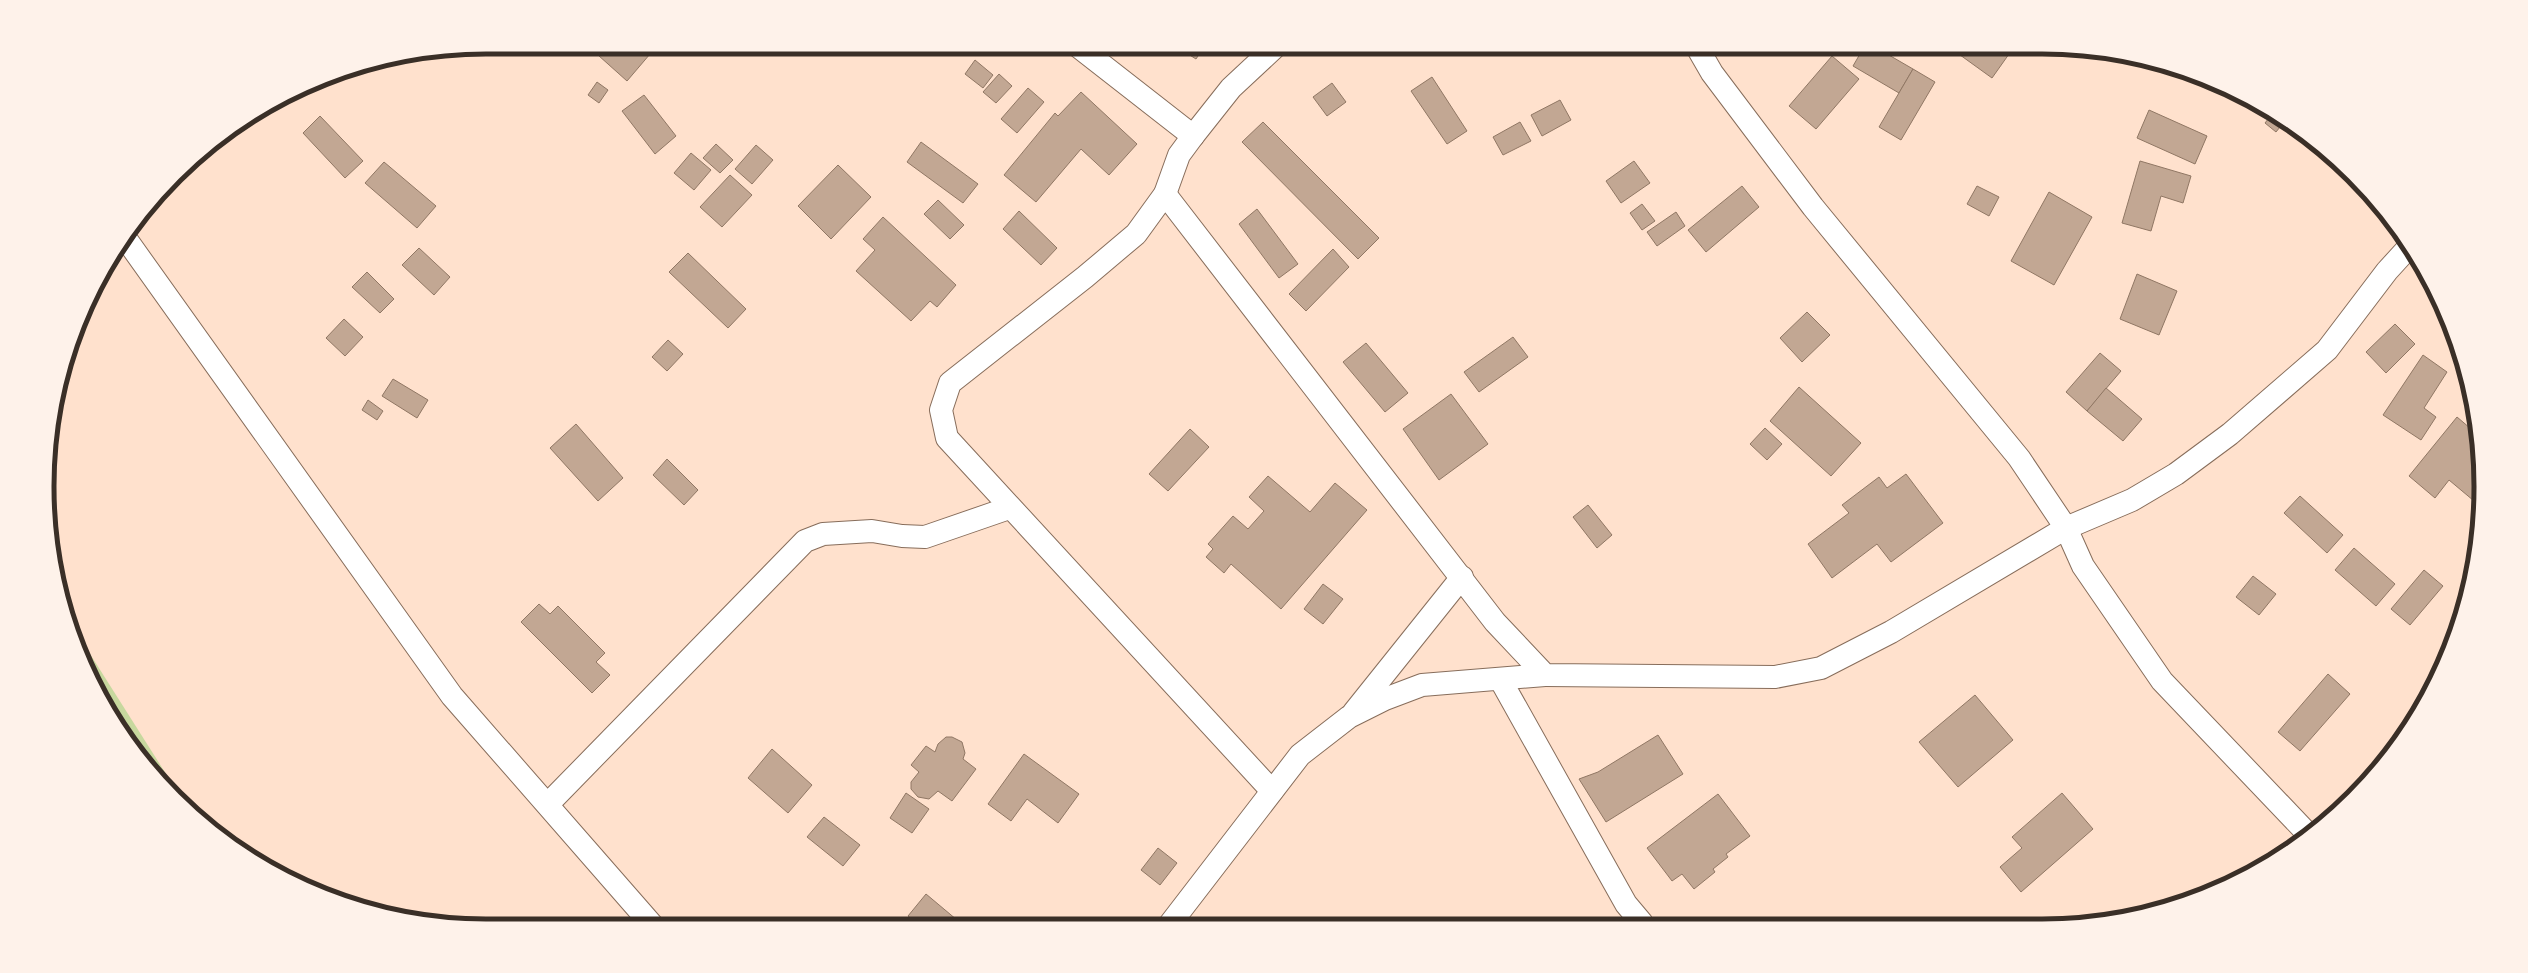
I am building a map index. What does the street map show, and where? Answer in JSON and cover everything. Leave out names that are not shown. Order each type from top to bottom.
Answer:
[{"type":"street","points":[[1087,54],[1192,136]]},
{"type":"street","points":[[1267,54],[1231,88],[1192,136],[1179,155],[1165,194],[1136,234],[1085,277],[950,383],[941,410],[947,438],[1009,508],[1272,791]]},
{"type":"street","points":[[1701,54],[1712,73],[1813,207],[2019,458],[2066,528],[2083,566],[2162,681],[2304,830]]},
{"type":"street","points":[[1165,194],[1462,577],[1495,622],[1545,675]]},
{"type":"street","points":[[129,243],[452,696],[647,919]]},
{"type":"street","points":[[1174,919],[1300,755],[1349,717],[1385,699],[1422,685],[1545,675],[1775,678],[1821,668],[1891,632],[2066,528],[2132,500],[2176,474],[2230,434],[2327,350],[2387,271],[2405,252]]},
{"type":"street","points":[[548,804],[805,541],[824,534],[872,531],[902,536],[925,537],[1009,508]]},
{"type":"street","points":[[1349,717],[1462,577]]},
{"type":"street","points":[[1500,679],[1626,904],[1639,919]]},
{"type":"green space","points":[[84,645],[171,782],[143,750],[127,727],[112,703]]},
{"type":"building","points":[[597,54],[650,54],[627,81]]},
{"type":"building","points":[[1188,54],[1199,54],[1196,59]]},
{"type":"building","points":[[1860,54],[1887,54],[1913,69],[1899,93],[1853,66]]},
{"type":"building","points":[[1959,54],[2009,54],[1992,78]]},
{"type":"building","points":[[1832,56],[1859,79],[1816,129],[1789,106]]},
{"type":"building","points":[[975,60],[993,75],[983,88],[965,74]]},
{"type":"building","points":[[1913,69],[1935,82],[1901,140],[1879,127]]},
{"type":"building","points":[[999,74],[1012,86],[996,103],[983,92]]},
{"type":"building","points":[[1432,77],[1467,131],[1447,144],[1411,91]]},
{"type":"building","points":[[597,82],[608,90],[599,103],[588,95]]},
{"type":"building","points":[[1332,83],[1346,102],[1327,116],[1313,97]]},
{"type":"building","points":[[1028,88],[1044,102],[1017,133],[1001,119]]},
{"type":"building","points":[[1081,92],[1137,144],[1109,175],[1081,149],[1036,202],[1004,175],[1055,113],[1058,116]]},
{"type":"building","points":[[644,95],[676,136],[655,154],[622,111]]},
{"type":"building","points":[[1560,100],[1571,120],[1542,136],[1531,115]]},
{"type":"building","points":[[2149,110],[2207,136],[2195,164],[2137,138]]},
{"type":"building","points":[[320,116],[363,161],[345,178],[303,133]]},
{"type":"building","points":[[2268,119],[2281,126],[2276,132],[2265,123]]},
{"type":"building","points":[[1263,122],[1379,238],[1358,259],[1242,142]]},
{"type":"building","points":[[1520,122],[1531,141],[1503,155],[1493,137]]},
{"type":"building","points":[[921,142],[978,184],[963,203],[907,162]]},
{"type":"building","points":[[716,144],[733,160],[720,173],[703,158]]},
{"type":"building","points":[[756,145],[773,160],[752,184],[735,169]]},
{"type":"building","points":[[691,153],[711,170],[694,190],[674,173]]},
{"type":"building","points":[[1634,161],[1650,183],[1621,203],[1606,181]]},
{"type":"building","points":[[2140,161],[2191,176],[2183,203],[2161,196],[2151,231],[2122,223]]},
{"type":"building","points":[[384,162],[436,206],[417,228],[365,183]]},
{"type":"building","points":[[838,165],[871,197],[831,239],[798,206]]},
{"type":"building","points":[[730,175],[752,195],[722,227],[700,207]]},
{"type":"building","points":[[1742,186],[1759,207],[1706,252],[1688,230]]},
{"type":"building","points":[[1977,186],[1999,197],[1989,216],[1967,204]]},
{"type":"building","points":[[2049,192],[2092,217],[2054,285],[2011,261]]},
{"type":"building","points":[[938,200],[964,225],[950,239],[924,214]]},
{"type":"building","points":[[1642,204],[1655,221],[1642,230],[1630,213]]},
{"type":"building","points":[[1257,209],[1298,264],[1279,278],[1239,224]]},
{"type":"building","points":[[1019,211],[1057,248],[1041,265],[1003,229]]},
{"type":"building","points":[[1676,212],[1685,226],[1657,246],[1647,232]]},
{"type":"building","points":[[883,217],[956,285],[937,307],[930,301],[911,321],[856,271],[875,250],[863,239]]},
{"type":"building","points":[[419,248],[450,277],[434,295],[402,265]]},
{"type":"building","points":[[1333,249],[1349,267],[1306,311],[1289,294]]},
{"type":"building","points":[[688,253],[746,309],[728,328],[669,272]]},
{"type":"building","points":[[367,272],[394,299],[380,313],[352,287]]},
{"type":"building","points":[[2137,274],[2177,291],[2159,335],[2120,319]]},
{"type":"building","points":[[1807,312],[1830,335],[1802,362],[1780,338]]},
{"type":"building","points":[[344,319],[363,337],[345,356],[326,338]]},
{"type":"building","points":[[2395,324],[2415,344],[2386,373],[2366,352]]},
{"type":"building","points":[[1513,337],[1528,357],[1479,392],[1464,372]]},
{"type":"building","points":[[668,340],[683,354],[667,371],[652,357]]},
{"type":"building","points":[[1366,343],[1408,393],[1385,412],[1343,362]]},
{"type":"building","points":[[2100,353],[2121,371],[2087,411],[2066,392]]},
{"type":"building","points":[[2423,355],[2447,372],[2424,408],[2436,417],[2421,440],[2383,415]]},
{"type":"building","points":[[393,379],[428,400],[417,418],[382,396]]},
{"type":"building","points":[[1799,387],[1861,443],[1831,476],[1770,421]]},
{"type":"building","points":[[2106,388],[2142,419],[2123,441],[2087,411]]},
{"type":"building","points":[[1451,394],[1488,444],[1439,480],[1403,429]]},
{"type":"building","points":[[368,400],[383,411],[377,420],[362,410]]},
{"type":"building","points":[[2457,417],[2470,428],[2473,458],[2473,501],[2449,480],[2435,498],[2409,476]]},
{"type":"building","points":[[576,424],[623,478],[598,501],[550,448]]},
{"type":"building","points":[[1765,428],[1782,444],[1767,460],[1750,444]]},
{"type":"building","points":[[1190,429],[1209,447],[1168,491],[1149,474]]},
{"type":"building","points":[[667,459],[698,490],[684,505],[653,475]]},
{"type":"building","points":[[1906,474],[1943,523],[1891,562],[1877,544],[1832,578],[1808,544],[1849,513],[1842,505],[1879,477],[1887,488]]},
{"type":"building","points":[[1268,476],[1310,512],[1335,483],[1367,510],[1281,609],[1231,564],[1224,573],[1206,557],[1213,549],[1208,544],[1233,516],[1248,529],[1264,511],[1249,497]]},
{"type":"building","points":[[2300,496],[2343,535],[2327,553],[2284,513]]},
{"type":"building","points":[[1588,505],[1612,535],[1597,548],[1573,517]]},
{"type":"building","points":[[2354,548],[2395,584],[2376,606],[2335,570]]},
{"type":"building","points":[[2424,570],[2443,586],[2410,625],[2391,609]]},
{"type":"building","points":[[2253,576],[2276,594],[2259,615],[2236,597]]},
{"type":"building","points":[[1323,584],[1343,599],[1323,624],[1304,609]]},
{"type":"building","points":[[539,604],[550,614],[558,606],[605,653],[596,662],[610,675],[592,693],[521,622]]},
{"type":"building","points":[[2328,674],[2350,694],[2300,751],[2278,732]]},
{"type":"building","points":[[1975,695],[2013,740],[1958,787],[1919,742]]},
{"type":"building","points":[[1658,735],[1683,774],[1606,822],[1579,779],[1598,772]]},
{"type":"building","points":[[946,737],[952,737],[962,742],[965,753],[963,759],[976,769],[952,801],[938,791],[929,799],[918,797],[911,789],[911,782],[919,772],[911,765],[926,746],[935,752],[938,744]]},
{"type":"building","points":[[772,749],[812,785],[788,813],[748,778]]},
{"type":"building","points":[[1024,754],[1079,794],[1058,823],[1027,799],[1011,821],[988,804]]},
{"type":"building","points":[[906,793],[929,809],[912,833],[890,818]]},
{"type":"building","points":[[2062,793],[2093,829],[2021,892],[2000,867],[2022,848],[2012,837]]},
{"type":"building","points":[[1718,794],[1750,836],[1726,854],[1728,857],[1713,869],[1715,872],[1694,889],[1682,874],[1672,881],[1647,848]]},
{"type":"building","points":[[824,817],[860,845],[843,866],[807,837]]},
{"type":"building","points":[[1158,848],[1177,863],[1160,885],[1141,870]]},
{"type":"building","points":[[926,894],[956,919],[912,919],[908,916]]}]
